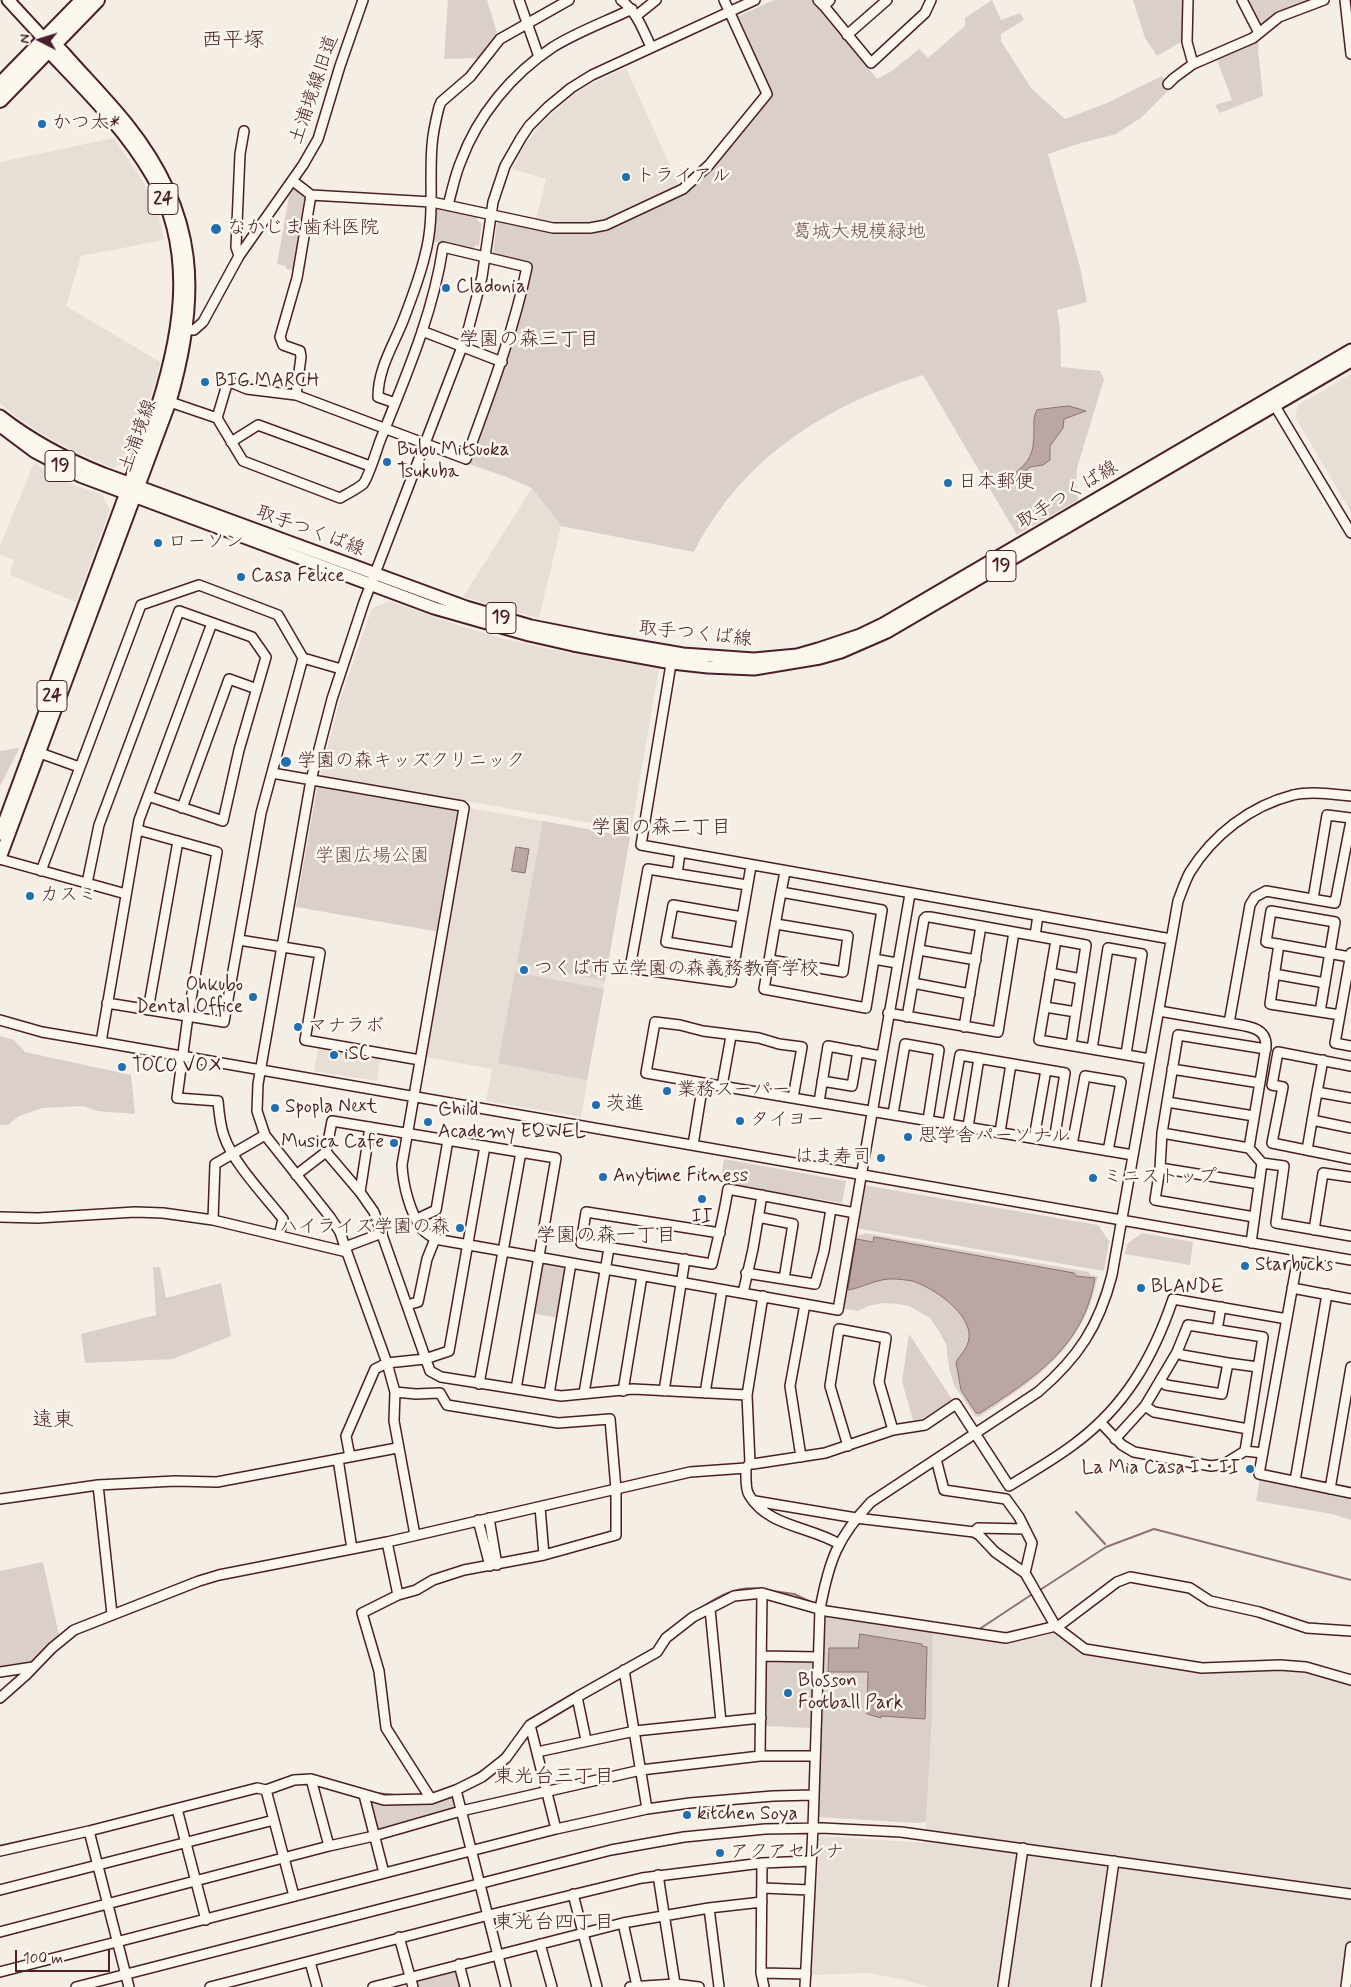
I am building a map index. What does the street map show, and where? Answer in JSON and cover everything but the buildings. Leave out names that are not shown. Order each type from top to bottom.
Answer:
[{"type":"highway","points":[[0,100],[49,45],[83,0]]},
{"type":"highway","points":[[0,86],[49,45],[97,0]]},
{"type":"main road","name":"24","points":[[8,0],[49,45]]},
{"type":"main road","name":"土浦境線","points":[[0,834],[133,490],[170,402],[179,368],[182,329],[179,267],[171,222],[159,191],[136,152],[119,129],[49,45]]},
{"type":"main road","name":"土浦境線","points":[[0,859],[133,490],[182,329]]},
{"type":"main road","name":"取手つくば線","points":[[0,426],[35,452],[62,467],[133,490],[373,580],[503,618],[673,658],[732,668],[773,667],[820,658],[863,643],[913,618],[1272,401],[1351,350]]},
{"type":"main road","name":"取手つくば線","points":[[1272,401],[1351,361]]},
{"type":"main road","name":"取手つくば線","points":[[0,416],[39,444],[133,490]]},
{"type":"street","name":"土浦境線旧道","points":[[182,329],[198,328],[206,319],[239,256],[293,181],[318,139],[340,66],[364,0]]},
{"type":"street","points":[[519,0],[539,57]]},
{"type":"street","points":[[394,403],[378,397],[380,376],[383,364],[405,316],[429,240],[432,202],[432,145],[441,102],[470,77],[500,39],[569,0]]},
{"type":"street","points":[[622,0],[634,13],[651,47]]},
{"type":"street","points":[[448,205],[460,162],[477,128],[507,87],[539,57],[571,37],[634,13],[656,0]]},
{"type":"street","points":[[293,181],[311,195],[432,202],[553,228],[590,228],[606,225],[629,216],[683,190],[709,165],[767,94],[724,0]]},
{"type":"street","points":[[415,1535],[397,1448],[394,1421],[395,1392],[387,1363],[340,1232],[265,1135],[259,1121],[256,1100],[312,780],[341,669],[462,346],[478,298],[496,190],[521,138],[538,117],[561,95],[582,80],[755,0]]},
{"type":"street","points":[[847,35],[888,0]]},
{"type":"street","points":[[824,2],[847,35],[871,63],[925,13],[931,0]]},
{"type":"street","points":[[1188,0],[1186,42],[1193,64]]},
{"type":"street","points":[[1242,0],[1259,33]]},
{"type":"street","points":[[1168,84],[1193,64],[1253,38],[1280,17],[1324,0]]},
{"type":"street","points":[[1344,0],[1351,54]]},
{"type":"street","points":[[239,256],[236,248],[240,154],[244,131]]},
{"type":"street","points":[[296,395],[300,351],[283,345],[280,337],[297,278],[311,195]]},
{"type":"street","points":[[170,402],[216,418],[243,461],[340,498],[364,483],[385,429],[394,403],[422,332],[435,293],[443,248],[527,267],[519,308],[502,362],[466,459],[385,429],[296,395],[247,389],[228,382],[216,418]]},
{"type":"street","points":[[422,332],[502,362]]},
{"type":"street","points":[[1272,401],[1351,533]]},
{"type":"street","points":[[231,442],[258,425],[370,466]]},
{"type":"street","points":[[41,871],[141,605],[199,585],[278,615],[303,658],[341,669]]},
{"type":"street","points":[[87,883],[99,825],[179,611],[172,594]]},
{"type":"street","points":[[148,796],[223,822],[239,750],[266,657],[252,637],[179,611]]},
{"type":"street","points":[[101,1042],[138,830],[148,796],[212,623]]},
{"type":"street","points":[[108,1003],[224,1022],[261,813],[303,658]]},
{"type":"street","points":[[673,658],[641,845],[1171,939]]},
{"type":"street","points":[[182,808],[229,679],[257,690]]},
{"type":"street","points":[[40,752],[79,767]]},
{"type":"street","points":[[272,773],[462,806],[464,808],[402,1165],[402,1178],[417,1219],[423,1231],[435,1240],[838,1310],[910,894]]},
{"type":"street","points":[[805,1987],[820,1609],[826,1577],[839,1544],[856,1518],[871,1502],[1038,1392],[1068,1365],[1079,1351],[1100,1314],[1107,1293],[1122,1221],[1178,901],[1190,873],[1221,833],[1246,814],[1294,795],[1322,793],[1351,796]]},
{"type":"street","points":[[1229,1023],[1250,905],[1255,897],[1266,891],[1335,903],[1351,820],[1327,814],[1313,898]]},
{"type":"street","points":[[138,830],[217,852],[188,1016],[177,1098],[218,1101],[224,1137],[232,1154],[283,1219],[279,1236]]},
{"type":"street","points":[[148,1010],[178,841]]},
{"type":"street","points":[[677,874],[680,853]]},
{"type":"street","points":[[0,859],[126,894]]},
{"type":"street","points":[[747,886],[648,869],[630,968],[731,982],[751,866]]},
{"type":"street","points":[[781,892],[882,910],[866,1008],[764,989],[770,960],[781,892],[785,872]]},
{"type":"street","points":[[735,954],[666,942],[673,905],[742,917]]},
{"type":"street","points":[[1320,1012],[1330,953],[1335,922],[1271,911],[1266,942],[1330,953],[1351,955],[1335,1043],[1351,1046]]},
{"type":"street","points":[[1035,936],[1038,915]]},
{"type":"street","points":[[907,1016],[926,917],[981,926],[1086,945],[1071,1045]]},
{"type":"street","points":[[770,960],[843,972],[848,936],[776,924]]},
{"type":"street","points":[[964,1027],[981,926]]},
{"type":"street","points":[[888,1014],[998,1032],[1014,932]]},
{"type":"street","points":[[240,940],[320,953],[305,1040],[420,1060]]},
{"type":"street","points":[[1056,940],[1039,1040],[1150,1058]]},
{"type":"street","points":[[1279,944],[1270,1004],[1340,1015]]},
{"type":"street","points":[[1092,1049],[1108,948],[1142,954],[1126,1054]]},
{"type":"street","points":[[919,950],[976,960]]},
{"type":"street","points":[[874,959],[898,963]]},
{"type":"street","points":[[1050,973],[1081,979]]},
{"type":"street","points":[[1274,974],[1325,982]]},
{"type":"street","points":[[913,983],[970,994]]},
{"type":"street","points":[[1045,1006],[1076,1012]]},
{"type":"street","points":[[1159,1011],[1260,1030],[1266,1038],[1266,1049],[1249,1148]]},
{"type":"street","points":[[0,1020],[42,1032],[1351,1260]]},
{"type":"street","points":[[794,1098],[802,1047],[779,1044],[759,1038],[730,1036],[680,1024],[655,1022],[646,1073],[703,1083],[872,1111],[948,1123],[1133,1155]]},
{"type":"street","points":[[1254,1217],[1155,1200],[1160,1168],[1162,1133],[1178,1035],[1266,1049]]},
{"type":"street","points":[[722,1086],[730,1036]]},
{"type":"street","points":[[893,1114],[905,1044],[939,1050],[928,1120]]},
{"type":"street","points":[[819,1102],[828,1046],[881,1056]]},
{"type":"street","points":[[822,1081],[852,1086],[858,1051]]},
{"type":"street","points":[[1351,1066],[1278,1052],[1272,1085],[1283,1087],[1272,1143],[1351,1159]]},
{"type":"street","points":[[948,1123],[960,1054],[1065,1073],[1054,1142]]},
{"type":"street","points":[[968,1127],[979,1058]]},
{"type":"street","points":[[1307,1150],[1323,1060]]},
{"type":"street","points":[[1000,1132],[1012,1064]]},
{"type":"street","points":[[1172,1069],[1260,1083]]},
{"type":"street","points":[[1034,1138],[1046,1070]]},
{"type":"street","points":[[1072,1145],[1085,1076],[1121,1082],[1108,1151]]},
{"type":"street","points":[[693,1145],[703,1083]]},
{"type":"street","points":[[1317,1092],[1351,1098]]},
{"type":"street","points":[[1167,1102],[1254,1116]]},
{"type":"street","points":[[296,1175],[326,1152],[332,1120],[556,1158],[516,1389]]},
{"type":"street","points":[[1312,1120],[1351,1128]]},
{"type":"street","points":[[360,1192],[370,1127]]},
{"type":"street","points":[[1162,1133],[1249,1148],[1262,1163],[1284,1166],[1276,1223],[1351,1236]]},
{"type":"street","points":[[213,1220],[215,1164],[265,1135]]},
{"type":"street","points":[[417,1219],[436,1210],[448,1140]]},
{"type":"street","points":[[350,1457],[346,1436],[375,1369],[387,1363],[425,1358],[449,1351],[485,1146]]},
{"type":"street","points":[[326,1152],[360,1192],[374,1212],[430,1371],[441,1377],[561,1396],[633,1389],[747,1395]]},
{"type":"street","points":[[479,1384],[521,1152]]},
{"type":"street","points":[[1251,1243],[1262,1163]]},
{"type":"street","points":[[1160,1168],[1259,1184]]},
{"type":"street","points":[[1314,1230],[1323,1173],[1351,1178]]},
{"type":"street","points":[[720,1233],[586,1212],[581,1243],[712,1264],[720,1233],[728,1189],[855,1213]]},
{"type":"street","points":[[743,1293],[762,1195]]},
{"type":"street","points":[[746,1273],[815,1284],[832,1209]]},
{"type":"street","points":[[0,1216],[38,1218],[144,1212],[213,1220],[346,1250],[382,1233]]},
{"type":"street","points":[[758,1218],[793,1224],[784,1279]]},
{"type":"street","points":[[407,1306],[418,1302],[427,1259],[435,1240]]},
{"type":"street","points":[[584,1393],[609,1248]]},
{"type":"street","points":[[1299,1252],[1259,1474],[1351,1493]]},
{"type":"street","points":[[664,1391],[685,1259]]},
{"type":"street","points":[[549,1394],[571,1263]]},
{"type":"street","points":[[623,1390],[642,1276]]},
{"type":"street","points":[[1292,1288],[1351,1298]]},
{"type":"street","points":[[705,1393],[722,1290]]},
{"type":"street","points":[[1295,1481],[1327,1294]]},
{"type":"street","points":[[763,1296],[747,1395],[748,1495],[762,1511],[779,1521],[824,1535],[839,1544]]},
{"type":"street","points":[[0,1698],[66,1635],[112,1614],[219,1575],[387,1542],[690,1472],[748,1466],[825,1453],[893,1430],[925,1424],[956,1404],[1009,1486],[1073,1445],[1100,1422],[1129,1390],[1142,1371],[1158,1340],[1173,1298],[1287,1319]]},
{"type":"street","points":[[801,1457],[790,1386],[805,1304]]},
{"type":"street","points":[[1217,1330],[1221,1307]]},
{"type":"street","points":[[1115,1438],[1144,1406],[1176,1352],[1188,1325],[1263,1337],[1245,1451]]},
{"type":"street","points":[[848,1446],[830,1386],[839,1329],[886,1338],[879,1382],[893,1430]]},
{"type":"street","points":[[1176,1352],[1182,1355],[1258,1367]]},
{"type":"street","points":[[1160,1381],[1166,1385],[1222,1394],[1228,1362]]},
{"type":"street","points":[[1330,1489],[1351,1367]]},
{"type":"street","points":[[395,1392],[416,1394],[440,1393],[447,1405],[558,1423],[610,1419],[616,1489],[616,1535],[544,1555],[464,1570],[433,1580],[416,1590],[398,1595],[362,1613],[379,1671],[386,1728],[431,1798]]},
{"type":"street","points":[[1144,1406],[1154,1412],[1248,1429]]},
{"type":"street","points":[[1100,1422],[1115,1438],[1134,1452],[1211,1466],[1224,1464],[1245,1451],[1263,1453]]},
{"type":"street","points":[[0,1499],[98,1485],[175,1481],[217,1482],[397,1448]]},
{"type":"street","points":[[338,1459],[352,1549]]},
{"type":"street","points":[[936,1459],[944,1490],[1006,1499],[1032,1543],[1025,1572]]},
{"type":"street","points":[[98,1485],[112,1614]]},
{"type":"street","points":[[755,1501],[856,1518],[974,1532],[994,1552],[1025,1572],[1056,1627],[1085,1649],[1202,1668],[1306,1667],[1351,1680]]},
{"type":"street","points":[[540,1507],[544,1555]]},
{"type":"street","points":[[489,1518],[494,1565]]},
{"type":"street","points":[[478,1520],[494,1565]]},
{"type":"street","points":[[974,1532],[978,1528],[1025,1529]]},
{"type":"street","points":[[387,1542],[398,1595]]},
{"type":"street","points":[[0,1851],[89,1832],[256,1788],[266,1790],[294,1780],[311,1779],[384,1800],[431,1798],[456,1790],[482,1777],[506,1758],[530,1725],[577,1696],[657,1652],[666,1638],[693,1617],[734,1596],[762,1593],[820,1609],[1006,1638],[1056,1627],[1117,1582],[1130,1578],[1190,1588],[1210,1601],[1259,1612],[1307,1628],[1351,1631]]},
{"type":"street","points":[[760,1756],[762,1593]]},
{"type":"street","points":[[710,1609],[720,1722]]},
{"type":"street","points":[[762,1656],[818,1656]]},
{"type":"street","points":[[0,1672],[33,1668]]},
{"type":"street","points":[[624,1670],[647,1809]]},
{"type":"street","points":[[577,1696],[586,1740]]},
{"type":"street","points":[[537,1752],[635,1731],[760,1718]]},
{"type":"street","points":[[530,1725],[556,1829]]},
{"type":"street","points":[[0,1932],[329,1846],[374,1836],[461,1811],[641,1770],[760,1756],[814,1756]]},
{"type":"street","points":[[311,1779],[329,1846]]},
{"type":"street","points":[[266,1790],[294,1896]]},
{"type":"street","points":[[456,1790],[506,1987]]},
{"type":"street","points":[[364,1794],[384,1873]]},
{"type":"street","points":[[0,1972],[556,1829],[647,1809],[734,1798],[813,1795]]},
{"type":"street","points":[[177,1809],[206,1920]]},
{"type":"street","points":[[0,1890],[274,1820]]},
{"type":"street","points":[[76,1987],[610,1850],[652,1842],[742,1830],[812,1828],[901,1832],[1351,1894]]},
{"type":"street","points":[[89,1832],[129,1987]]},
{"type":"street","points":[[1004,1987],[1023,1848]]},
{"type":"street","points":[[210,1987],[487,1915],[658,1875],[762,1863],[811,1861]]},
{"type":"street","points":[[1096,1987],[1114,1861]]},
{"type":"street","points":[[762,1863],[760,1973],[764,1987]]},
{"type":"street","points":[[658,1875],[675,1984]]},
{"type":"street","points":[[763,1888],[809,1890]]},
{"type":"street","points":[[573,1894],[597,1987]]},
{"type":"street","points":[[373,1987],[411,1982],[459,1964],[583,1932],[664,1914],[762,1902]]},
{"type":"street","points":[[709,1908],[719,1987]]},
{"type":"street","points":[[623,1923],[633,1987],[675,1984],[699,1987]]},
{"type":"street","points":[[399,1938],[411,1982]]},
{"type":"street","points":[[540,1944],[552,1987]]},
{"type":"street","points":[[1346,1987],[1351,1947]]},
{"type":"street","points":[[310,1962],[317,1987]]},
{"type":"street","points":[[459,1964],[465,1987]]},
{"type":"street","points":[[760,1973],[806,1974]]},
{"type":"shaded area","points":[[626,68],[680,188],[604,222],[587,224],[535,224],[546,179],[512,169],[526,143],[542,123],[572,96],[587,86]]},
{"type":"shaded area","points":[[114,138],[144,183],[159,216],[164,240],[81,256],[66,306],[160,362],[156,380],[128,461],[113,468],[78,453],[40,433],[0,403],[0,162]]},
{"type":"shaded area","points":[[1351,374],[1351,512],[1295,417],[1298,405]]},
{"type":"shaded area","points":[[1069,406],[1086,411],[1064,419],[1063,428],[1050,446],[1050,460],[1043,465],[1030,467],[1011,483],[1007,480],[1025,464],[1031,454],[1034,440],[1034,417],[1037,410]]},
{"type":"shaded area","points":[[34,463],[67,482],[102,495],[110,510],[76,602],[10,575],[14,560],[0,554],[0,546]]},
{"type":"shaded area","points":[[532,488],[561,526],[539,618],[463,597]]},
{"type":"shaded area","points":[[389,601],[504,639],[659,669],[631,830],[323,776],[321,772],[339,703],[372,608]]},
{"type":"shaded area","name":"つくば市立学園の森義務教育学校","points":[[470,808],[630,837],[581,1117],[486,1101],[492,1069],[426,1057]]},
{"type":"shaded area","points":[[516,847],[529,849],[525,873],[512,871]]},
{"type":"shaded area","points":[[319,1045],[381,1055],[377,1081],[314,1071]]},
{"type":"shaded area","points":[[874,1237],[1095,1278],[1089,1302],[1080,1323],[1068,1342],[1054,1358],[1019,1387],[980,1413],[976,1413],[961,1390],[956,1362],[967,1345],[969,1338],[968,1329],[958,1311],[950,1303],[921,1284],[905,1280],[887,1279],[848,1290],[856,1239],[873,1242]]},
{"type":"shaded area","points":[[933,1629],[1003,1642],[1056,1631],[1084,1652],[1092,1655],[1195,1670],[1302,1669],[1351,1683],[1351,1987],[929,1987],[902,1979],[868,1973],[810,1975],[814,1884],[817,1884],[819,1839],[822,1836],[925,1843],[932,1719]]},
{"type":"shaded area","points":[[860,1634],[922,1644],[922,1646],[927,1647],[925,1719],[881,1716],[881,1718],[867,1714],[868,1672],[828,1672],[829,1648],[858,1648]]},
{"type":"green space","points":[[448,0],[487,0],[498,36],[478,58],[444,59]]},
{"type":"green space","name":"葛城大規模緑地","points":[[774,0],[813,0],[877,79],[892,71],[919,49],[928,58],[965,26],[965,18],[992,0],[1001,20],[1020,13],[1024,20],[1001,34],[1001,41],[1031,88],[1065,119],[1107,103],[1162,76],[1171,88],[1142,117],[1116,134],[1048,154],[1080,267],[1087,302],[1057,310],[1060,327],[1061,367],[1100,371],[1104,379],[1077,468],[1078,500],[1017,535],[923,375],[853,403],[820,420],[790,440],[762,463],[736,489],[714,519],[694,552],[561,526],[532,488],[466,463],[510,348],[522,310],[531,266],[495,257],[493,254],[497,221],[603,229],[638,216],[682,193],[771,95],[737,17]]},
{"type":"green space","points":[[1133,0],[1185,0],[1183,41],[1157,56],[1145,38]]},
{"type":"green space","points":[[1245,0],[1315,0],[1277,14],[1260,26]]},
{"type":"green space","points":[[1259,39],[1258,49],[1263,96],[1220,113],[1215,105],[1232,100],[1216,57]]},
{"type":"green space","points":[[293,185],[308,197],[296,270],[286,269],[286,266],[277,264],[289,197],[285,196]]},
{"type":"green space","points":[[437,207],[477,214],[477,220],[482,224],[479,245],[475,246],[472,251],[431,241],[433,209]]},
{"type":"green space","points":[[19,749],[0,786],[0,751]]},
{"type":"green space","name":"学園広場公園","points":[[320,785],[459,809],[440,932],[296,907],[317,788]]},
{"type":"green space","points":[[543,821],[630,837],[605,981],[517,963]]},
{"type":"green space","points":[[515,972],[604,989],[587,1080],[498,1063]]},
{"type":"green space","points":[[0,1036],[14,1040],[25,1052],[131,1075],[135,1114],[97,1111],[83,1106],[43,1108],[19,1116],[8,1125],[0,1125]]},
{"type":"green space","points":[[724,1159],[846,1181],[842,1203],[720,1183]]},
{"type":"green space","points":[[863,1185],[1098,1225],[1109,1241],[1104,1271],[855,1228]]},
{"type":"green space","points":[[865,1233],[1089,1272],[1090,1275],[1098,1276],[1091,1302],[1081,1324],[1055,1360],[1020,1389],[979,1417],[975,1416],[954,1385],[949,1368],[946,1344],[930,1318],[909,1306],[898,1304],[883,1303],[868,1306],[858,1311],[840,1308],[853,1234],[862,1235]]},
{"type":"green space","points":[[1142,1233],[1193,1242],[1190,1265],[1125,1254],[1127,1244]]},
{"type":"green space","points":[[542,1261],[567,1267],[559,1318],[531,1313]]},
{"type":"green space","points":[[153,1267],[160,1267],[166,1298],[221,1283],[231,1336],[173,1359],[85,1363],[81,1334],[156,1315]]},
{"type":"green space","points":[[909,1334],[952,1399],[922,1419],[913,1420],[902,1381]]},
{"type":"green space","points":[[1260,1478],[1351,1495],[1351,1520],[1332,1514],[1256,1501]]},
{"type":"green space","points":[[43,1562],[59,1635],[35,1663],[0,1670],[0,1571]]},
{"type":"green space","points":[[824,1615],[933,1629],[932,1719],[926,1822],[915,1823],[817,1817]]},
{"type":"green space","name":"Blosson Football Park","points":[[765,1659],[813,1660],[811,1728],[763,1726]]},
{"type":"green space","points":[[456,1790],[461,1811],[374,1836],[364,1795],[431,1799]]},
{"type":"green space","points":[[459,1964],[465,1987],[413,1987],[410,1978]]},
{"type":"waterway","points":[[1076,1512],[1105,1544]]},
{"type":"waterway","points":[[1040,1590],[1106,1547],[1154,1529],[1351,1580]]},
{"type":"waterway","points":[[700,1609],[714,1600],[737,1590],[761,1589]]},
{"type":"waterway","points":[[765,1590],[794,1594],[811,1602]]},
{"type":"waterway","points":[[978,1630],[1034,1593]]},
{"type":"waterway","points":[[610,1673],[622,1667]]},
{"type":"waterway","points":[[500,1757],[507,1749]]},
{"type":"waterway","points":[[465,1781],[491,1765]]},
{"type":"waterway","points":[[432,1794],[461,1783]]},
{"type":"waterway","points":[[376,1793],[396,1795]]},
{"type":"waterway","points":[[138,1814],[168,1806]]},
{"type":"place","name":"かつ太*","points":[[42,124]]},
{"type":"place","name":"トライアル","points":[[626,177]]},
{"type":"place","name":"なかじま歯科医院","points":[[216,229]]},
{"type":"place","name":"Cladonia","points":[[446,288]]},
{"type":"place","name":"BIG MARCH","points":[[205,382]]},
{"type":"place","name":"Bubu Mitsuoka Tsukuba","points":[[387,462]]},
{"type":"place","name":"日本郵便","points":[[948,483]]},
{"type":"place","name":"ローソン","points":[[158,543]]},
{"type":"place","name":"Casa Felice","points":[[241,577]]},
{"type":"place","name":"学園の森キッズクリニック","points":[[286,762]]},
{"type":"place","name":"カスミ","points":[[30,896]]},
{"type":"place","name":"つくば市立学園の森義務教育学校","points":[[524,970]]},
{"type":"place","name":"Ohkubo Dental Office","points":[[253,997]]},
{"type":"place","name":"マナラボ","points":[[298,1027]]},
{"type":"place","name":"iSC","points":[[334,1055]]},
{"type":"place","name":"TOCO VOX","points":[[122,1067]]},
{"type":"place","name":"業務スーパー","points":[[667,1091]]},
{"type":"place","name":"茨進","points":[[596,1105]]},
{"type":"place","name":"Spopla Next","points":[[275,1108]]},
{"type":"place","name":"タイヨー","points":[[740,1121]]},
{"type":"place","name":"Child Academy EQWEL","points":[[428,1122]]},
{"type":"place","name":"思学舎パーソナル","points":[[908,1137]]},
{"type":"place","name":"Musica Cafe","points":[[394,1143]]},
{"type":"place","name":"はま寿司","points":[[881,1158]]},
{"type":"place","name":"Anytime Fitness","points":[[603,1177]]},
{"type":"place","name":"ミニストップ","points":[[1093,1178]]},
{"type":"place","name":"II","points":[[702,1199]]},
{"type":"place","name":"ハイライズ学園の森","points":[[460,1228]]},
{"type":"place","name":"Starbucks","points":[[1245,1266]]},
{"type":"place","name":"BLANDE","points":[[1141,1288]]},
{"type":"place","name":"La Mia Casa I・II","points":[[1250,1469]]},
{"type":"place","name":"Blosson Football Park","points":[[788,1693]]},
{"type":"place","name":"kitchen Soya","points":[[687,1815]]},
{"type":"place","name":"アクアセレナ","points":[[720,1853]]},
{"type":"district","name":"西平塚","points":[[233,42]]},
{"type":"district","name":"学園の森三丁目","points":[[529,341]]},
{"type":"district","name":"学園の森二丁目","points":[[661,829]]},
{"type":"district","name":"学園の森一丁目","points":[[606,1237]]},
{"type":"district","name":"遠東","points":[[53,1422]]},
{"type":"district","name":"東光台三丁目","points":[[554,1778]]},
{"type":"district","name":"東光台四丁目","points":[[554,1924]]}]
